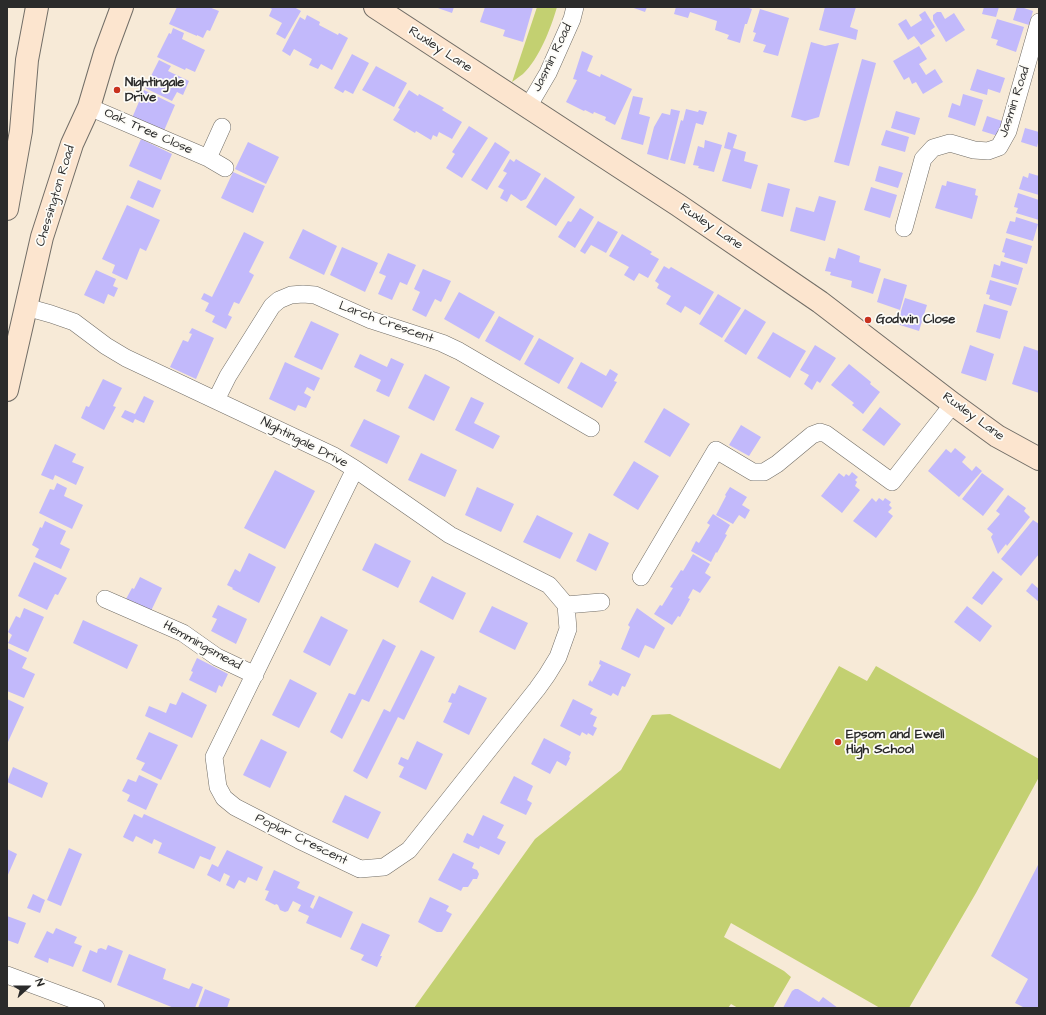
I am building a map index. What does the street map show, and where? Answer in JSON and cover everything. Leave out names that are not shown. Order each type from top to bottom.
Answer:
[{"type":"main road","points":[[7,209],[21,131],[27,60],[37,7]]},
{"type":"main road","name":"Chessington Road","points":[[7,390],[42,236],[72,144],[89,107],[105,53],[122,7]]},
{"type":"main road","name":"Ruxley Lane","points":[[375,7],[678,205],[814,298],[997,436],[1039,458]]},
{"type":"street","name":"Jasmin Road","points":[[528,107],[548,74],[572,19],[575,7]]},
{"type":"street","name":"Jasmin Road","points":[[904,228],[923,158],[933,148],[950,143],[974,150],[988,151],[999,147],[1008,131],[1039,22]]},
{"type":"street","name":"Oak Tree Close","points":[[89,107],[208,158],[225,168]]},
{"type":"street","name":"Oak Tree Close","points":[[208,158],[222,127]]},
{"type":"street","name":"Larch Crescent","points":[[216,400],[228,376],[272,306],[291,295],[303,294],[314,296],[371,320],[442,343],[459,351],[591,428]]},
{"type":"street","name":"Nightingale Drive","points":[[26,307],[74,322],[106,346],[126,358],[334,456],[450,535],[549,585],[566,606]]},
{"type":"street","points":[[641,577],[716,450],[753,472],[764,472],[777,464],[812,435],[820,432],[826,434],[892,482],[953,404]]},
{"type":"street","name":"Poplar Crescent","points":[[355,469],[214,757],[218,787],[224,798],[234,807],[292,837],[360,869],[384,867],[409,850],[537,689],[558,656],[564,642],[568,630],[566,606]]},
{"type":"street","name":"Hemmingsmead","points":[[105,599],[183,633],[217,657],[255,675]]},
{"type":"street","points":[[566,606],[601,602]]},
{"type":"street","points":[[7,975],[96,1008]]},
{"type":"green space","points":[[537,7],[557,7],[548,33],[539,52],[529,68],[512,82]]},
{"type":"green space","name":"Epsom and Ewell High School","points":[[839,666],[867,681],[876,666],[1039,759],[1039,777],[976,893],[909,1008],[880,1008],[731,923],[724,937],[784,971],[791,977],[773,1008],[738,1008],[731,1004],[728,1008],[414,1008],[535,839],[621,770],[652,715],[670,714],[780,769]]},
{"type":"building","points":[[177,7],[209,7],[219,11],[210,31],[207,30],[203,38],[169,24]]},
{"type":"building","points":[[268,7],[294,7],[301,11],[285,39],[276,34],[282,23],[269,16],[272,9]]},
{"type":"building","points":[[435,7],[454,7],[452,13]]},
{"type":"building","points":[[485,7],[533,7],[523,42],[503,36],[505,30],[480,22]]},
{"type":"building","points":[[631,7],[647,7],[645,12]]},
{"type":"building","points":[[676,7],[746,7],[752,9],[747,24],[745,24],[740,43],[727,39],[729,35],[715,30],[717,21],[690,12],[688,18],[674,14]]},
{"type":"building","points":[[825,7],[856,7],[850,27],[858,30],[856,40],[819,30]]},
{"type":"building","points":[[984,7],[999,7],[996,17],[982,14]]},
{"type":"building","points":[[1017,7],[1033,11],[1029,25],[1013,20]]},
{"type":"building","points":[[760,9],[789,18],[778,56],[763,52],[766,45],[753,41],[756,33],[753,32]]},
{"type":"building","points":[[925,11],[935,27],[931,30],[935,36],[921,45],[914,36],[908,40],[898,24],[906,19],[911,27],[922,20],[919,15]]},
{"type":"building","points":[[937,12],[941,12],[945,19],[954,13],[965,30],[946,42],[933,20],[933,15]]},
{"type":"building","points":[[307,15],[320,22],[319,25],[338,35],[339,33],[348,38],[332,70],[321,64],[318,69],[309,65],[312,59],[294,49],[290,56],[282,51],[300,17],[305,20]]},
{"type":"building","points":[[997,19],[1024,27],[1016,52],[996,45],[998,40],[991,38]]},
{"type":"building","points":[[173,28],[184,33],[182,39],[205,50],[195,72],[186,68],[185,70],[157,57]]},
{"type":"building","points":[[811,42],[825,46],[839,43],[819,117],[805,121],[791,117]]},
{"type":"building","points":[[919,46],[927,59],[919,64],[926,75],[935,69],[943,82],[923,94],[916,82],[912,84],[909,77],[904,80],[893,61]]},
{"type":"building","points":[[582,51],[593,56],[587,71],[600,77],[601,74],[632,89],[615,125],[605,120],[606,117],[594,112],[593,114],[585,110],[584,111],[566,102],[577,80],[573,79]]},
{"type":"building","points":[[352,54],[369,63],[353,94],[345,90],[343,93],[334,88]]},
{"type":"building","points":[[862,59],[876,63],[849,166],[834,162]]},
{"type":"building","points":[[159,60],[171,66],[168,71],[189,81],[183,95],[177,92],[172,101],[145,88]]},
{"type":"building","points":[[376,66],[407,83],[394,107],[362,90]]},
{"type":"building","points":[[977,69],[1005,78],[1000,93],[988,89],[987,95],[970,90]]},
{"type":"building","points":[[144,90],[175,105],[163,133],[132,118]]},
{"type":"building","points":[[409,90],[418,96],[419,94],[444,108],[442,110],[462,122],[452,139],[439,132],[437,137],[433,135],[431,140],[416,131],[415,133],[393,120],[400,109],[398,108]]},
{"type":"building","points":[[963,94],[983,100],[975,126],[948,117],[952,103],[960,106]]},
{"type":"building","points":[[633,96],[643,98],[639,114],[650,117],[643,145],[621,139]]},
{"type":"building","points":[[671,109],[680,111],[668,160],[647,154],[654,127],[662,113],[670,115]]},
{"type":"building","points":[[686,109],[698,112],[699,110],[707,112],[703,125],[696,123],[685,164],[670,160],[681,120],[683,121]]},
{"type":"building","points":[[896,111],[920,118],[915,135],[891,128]]},
{"type":"building","points":[[987,116],[1002,121],[998,136],[982,131]]},
{"type":"building","points":[[469,126],[488,138],[462,178],[446,168],[455,154],[452,152]]},
{"type":"building","points":[[1025,128],[1039,132],[1037,147],[1021,142]]},
{"type":"building","points":[[886,130],[909,137],[905,152],[881,145]]},
{"type":"building","points":[[728,132],[737,135],[733,148],[746,152],[744,161],[758,165],[751,189],[722,181],[731,150],[724,148]]},
{"type":"building","points":[[141,139],[172,154],[161,180],[129,166]]},
{"type":"building","points":[[705,140],[722,145],[714,172],[698,168],[699,166],[693,165],[698,146],[704,148]]},
{"type":"building","points":[[248,142],[279,157],[266,184],[235,169]]},
{"type":"building","points":[[495,142],[510,152],[487,190],[471,180]]},
{"type":"building","points":[[510,159],[514,162],[516,159],[541,174],[526,199],[521,201],[511,194],[507,202],[500,198],[504,190],[498,187],[507,173],[503,171]]},
{"type":"building","points":[[879,166],[903,173],[898,188],[875,181]]},
{"type":"building","points":[[233,172],[265,186],[253,213],[221,198]]},
{"type":"building","points":[[1029,173],[1039,176],[1039,195],[1019,189],[1023,176],[1028,178]]},
{"type":"building","points":[[545,177],[575,197],[556,226],[526,207]]},
{"type":"building","points":[[138,180],[161,190],[153,208],[130,198]]},
{"type":"building","points":[[947,181],[976,189],[975,195],[978,196],[972,219],[935,208],[942,185],[946,186]]},
{"type":"building","points":[[768,183],[790,189],[783,217],[761,211]]},
{"type":"building","points":[[871,187],[897,195],[890,218],[864,210]]},
{"type":"building","points":[[1018,193],[1039,200],[1039,220],[1016,213],[1018,208],[1014,207]]},
{"type":"building","points":[[819,196],[836,201],[825,241],[790,231],[796,207],[814,212]]},
{"type":"building","points":[[127,205],[160,220],[146,251],[140,248],[127,280],[112,273],[115,265],[102,259]]},
{"type":"building","points":[[580,208],[594,217],[575,248],[558,237],[568,221],[571,222]]},
{"type":"building","points":[[1016,217],[1038,224],[1033,241],[1006,233],[1010,221],[1015,222]]},
{"type":"building","points":[[598,221],[618,232],[606,253],[591,245],[585,254],[580,251]]},
{"type":"building","points":[[303,229],[337,246],[324,275],[289,258]]},
{"type":"building","points":[[244,232],[264,242],[249,272],[254,275],[239,304],[234,302],[228,315],[232,317],[226,329],[212,322],[215,316],[205,311],[209,303],[201,299],[204,293],[212,297]]},
{"type":"building","points":[[622,234],[652,252],[650,254],[659,259],[648,278],[639,273],[634,281],[624,275],[629,267],[609,256]]},
{"type":"building","points":[[1006,238],[1032,246],[1027,264],[1004,257],[1005,253],[1002,252]]},
{"type":"building","points":[[342,247],[378,263],[365,292],[330,275]]},
{"type":"building","points":[[838,248],[860,256],[859,262],[881,269],[873,294],[851,287],[852,281],[830,275],[831,272],[825,271],[829,257],[835,259]]},
{"type":"building","points":[[388,253],[416,265],[407,285],[400,282],[392,300],[378,294],[386,276],[379,273]]},
{"type":"building","points":[[1001,261],[1023,268],[1018,285],[991,277],[994,264],[1000,266]]},
{"type":"building","points":[[664,266],[669,269],[671,267],[714,292],[700,315],[685,306],[681,313],[666,304],[671,296],[657,288],[659,284],[655,281]]},
{"type":"building","points":[[423,269],[451,281],[441,302],[435,299],[426,317],[412,310],[420,292],[414,289]]},
{"type":"building","points":[[96,270],[116,279],[113,286],[118,288],[114,297],[108,294],[104,304],[84,295]]},
{"type":"building","points":[[884,278],[907,285],[900,310],[877,302]]},
{"type":"building","points":[[990,280],[1017,288],[1011,306],[989,299],[990,295],[986,294]]},
{"type":"building","points":[[459,292],[495,312],[479,339],[444,319]]},
{"type":"building","points":[[718,294],[741,308],[722,338],[699,324]]},
{"type":"building","points":[[905,298],[927,305],[919,331],[897,324]]},
{"type":"building","points":[[984,304],[1008,311],[1000,339],[976,332]]},
{"type":"building","points":[[745,309],[766,322],[746,355],[724,341]]},
{"type":"building","points":[[499,316],[534,336],[520,361],[485,341]]},
{"type":"building","points":[[311,321],[339,334],[322,370],[294,357]]},
{"type":"building","points":[[192,328],[214,338],[196,379],[170,367],[183,340],[188,342],[192,334],[189,333]]},
{"type":"building","points":[[773,332],[806,351],[790,378],[757,358]]},
{"type":"building","points":[[539,338],[574,358],[559,384],[524,364]]},
{"type":"building","points":[[815,345],[836,358],[820,383],[817,381],[812,390],[804,384],[809,375],[800,370]]},
{"type":"building","points":[[970,345],[994,354],[986,381],[961,373]]},
{"type":"building","points":[[1024,346],[1039,351],[1039,393],[1012,384]]},
{"type":"building","points":[[360,354],[387,367],[391,358],[404,364],[389,397],[376,391],[381,380],[354,367]]},
{"type":"building","points":[[285,362],[320,378],[314,391],[307,387],[304,393],[311,397],[306,408],[298,405],[295,411],[269,399]]},
{"type":"building","points":[[581,362],[606,376],[610,369],[618,374],[614,381],[617,382],[602,408],[567,388]]},
{"type":"building","points":[[849,364],[871,382],[870,384],[880,392],[863,414],[852,405],[854,403],[831,385]]},
{"type":"building","points":[[425,374],[450,387],[434,421],[408,408]]},
{"type":"building","points":[[103,379],[122,388],[113,406],[116,407],[104,430],[81,418],[86,406],[89,407]]},
{"type":"building","points":[[144,396],[154,401],[144,423],[135,419],[133,423],[121,417],[125,410],[135,414]]},
{"type":"building","points":[[471,397],[484,403],[474,423],[500,436],[493,449],[455,430]]},
{"type":"building","points":[[880,407],[901,424],[884,446],[862,430]]},
{"type":"building","points":[[664,408],[690,424],[670,457],[644,442]]},
{"type":"building","points":[[364,419],[400,436],[387,464],[350,446]]},
{"type":"building","points":[[741,425],[761,437],[749,456],[729,445]]},
{"type":"building","points":[[55,444],[76,454],[72,462],[84,467],[76,485],[55,475],[53,480],[41,475]]},
{"type":"building","points":[[955,448],[966,457],[962,462],[972,471],[976,466],[982,471],[959,497],[928,471],[946,449],[951,453]]},
{"type":"building","points":[[421,453],[457,470],[445,497],[408,480]]},
{"type":"building","points":[[634,461],[659,476],[638,510],[613,495]]},
{"type":"building","points":[[275,470],[315,491],[285,549],[244,528]]},
{"type":"building","points":[[852,472],[858,477],[855,480],[857,482],[855,486],[860,490],[842,513],[821,496],[839,473],[844,477],[846,474],[849,476]]},
{"type":"building","points":[[982,473],[1004,489],[983,516],[962,499]]},
{"type":"building","points":[[57,483],[67,488],[64,496],[83,505],[72,529],[39,513],[50,489],[54,490]]},
{"type":"building","points":[[477,487],[514,504],[501,532],[465,515]]},
{"type":"building","points":[[730,487],[747,497],[742,505],[750,510],[745,519],[739,515],[733,524],[716,515]]},
{"type":"building","points":[[1008,495],[1026,508],[1024,511],[1030,517],[1007,546],[1006,544],[998,554],[991,537],[993,534],[987,529],[1000,514],[996,511]]},
{"type":"building","points":[[872,498],[876,502],[879,498],[883,501],[885,498],[891,502],[889,505],[892,508],[888,512],[893,516],[876,538],[853,521]]},
{"type":"building","points":[[713,514],[730,525],[725,534],[727,535],[711,562],[691,551],[696,541],[699,543],[710,525],[707,523]]},
{"type":"building","points":[[537,515],[573,533],[560,559],[523,542]]},
{"type":"building","points":[[1033,520],[1039,524],[1039,554],[1021,576],[1001,559]]},
{"type":"building","points":[[45,521],[66,531],[60,544],[70,549],[61,569],[35,557],[39,549],[32,545],[40,527],[42,528]]},
{"type":"building","points":[[589,533],[609,543],[596,571],[576,561]]},
{"type":"building","points":[[375,543],[411,561],[398,588],[362,570]]},
{"type":"building","points":[[249,553],[276,567],[259,603],[227,585],[235,569],[240,572]]},
{"type":"building","points":[[693,554],[710,564],[705,573],[711,577],[700,593],[693,589],[688,598],[690,599],[680,617],[678,616],[672,625],[654,614],[660,605],[662,606],[673,588],[670,587],[681,570],[683,571]]},
{"type":"building","points":[[34,562],[67,578],[58,595],[55,594],[47,610],[18,596]]},
{"type":"building","points":[[993,571],[1003,579],[982,605],[972,598]]},
{"type":"building","points":[[432,576],[466,593],[453,620],[419,602]]},
{"type":"building","points":[[140,577],[162,588],[151,611],[126,599],[132,588],[134,589]]},
{"type":"building","points":[[1032,583],[1039,589],[1039,602],[1026,591]]},
{"type":"building","points":[[218,605],[247,619],[236,644],[211,631],[217,619],[212,617]]},
{"type":"building","points":[[492,606],[528,623],[515,650],[479,632]]},
{"type":"building","points":[[967,606],[992,626],[980,642],[954,622]]},
{"type":"building","points":[[24,608],[44,617],[28,652],[8,643],[12,635],[8,632],[16,616],[20,618]]},
{"type":"building","points":[[637,608],[665,628],[654,649],[645,645],[639,658],[621,649],[630,627],[628,625]]},
{"type":"building","points":[[321,616],[348,630],[330,666],[303,652]]},
{"type":"building","points":[[83,620],[138,645],[127,669],[73,643]]},
{"type":"building","points":[[383,639],[396,646],[369,702],[362,699],[342,739],[330,732],[349,693],[355,695]]},
{"type":"building","points":[[7,648],[27,658],[22,668],[35,674],[24,698],[7,691]]},
{"type":"building","points":[[421,650],[435,657],[404,720],[398,717],[367,779],[353,771],[384,709],[390,712]]},
{"type":"building","points":[[197,658],[228,674],[222,687],[219,685],[216,693],[189,680]]},
{"type":"building","points":[[600,660],[631,674],[625,687],[622,686],[618,696],[613,693],[611,696],[588,685],[590,680],[592,682],[601,665],[599,664]]},
{"type":"building","points":[[290,679],[317,693],[299,728],[272,715]]},
{"type":"building","points":[[459,685],[487,698],[469,735],[443,722],[452,703],[448,702],[452,693],[455,694]]},
{"type":"building","points":[[182,692],[207,705],[192,738],[145,716],[149,706],[166,713],[170,703],[176,705]]},
{"type":"building","points":[[7,699],[24,707],[8,742],[7,741]]},
{"type":"building","points":[[573,699],[593,709],[590,714],[597,717],[593,726],[597,728],[593,736],[582,732],[580,736],[560,726]]},
{"type":"building","points":[[149,732],[178,745],[161,780],[141,770],[145,763],[136,759]]},
{"type":"building","points":[[544,738],[571,752],[566,766],[557,761],[550,774],[531,764]]},
{"type":"building","points":[[261,739],[287,752],[270,788],[243,775]]},
{"type":"building","points":[[417,741],[443,754],[426,790],[399,777],[404,767],[398,764],[401,757],[408,760]]},
{"type":"building","points":[[13,767],[48,783],[42,798],[7,782]]},
{"type":"building","points":[[139,775],[158,784],[146,810],[127,801],[130,795],[122,791],[128,779],[136,782]]},
{"type":"building","points":[[514,776],[533,786],[527,800],[532,803],[526,815],[500,803]]},
{"type":"building","points":[[345,795],[381,812],[368,839],[332,822]]},
{"type":"building","points":[[134,814],[142,818],[144,814],[216,847],[210,860],[200,856],[194,869],[158,853],[162,843],[154,839],[152,844],[136,836],[133,842],[123,837]]},
{"type":"building","points":[[483,815],[504,825],[497,838],[506,842],[499,855],[480,846],[479,849],[463,842],[467,833],[473,836]]},
{"type":"building","points":[[69,848],[82,854],[61,906],[47,900]]},
{"type":"building","points":[[7,849],[17,854],[7,877]]},
{"type":"building","points":[[227,850],[263,867],[257,881],[248,877],[245,883],[239,880],[234,889],[226,885],[230,876],[224,873],[220,882],[207,875],[212,864],[218,867]]},
{"type":"building","points":[[453,853],[474,863],[472,868],[477,870],[479,874],[477,879],[473,879],[468,887],[463,887],[461,891],[438,880]]},
{"type":"building","points":[[1039,863],[1039,1008],[1025,1008],[1015,1003],[1028,979],[991,956]]},
{"type":"building","points":[[274,870],[300,882],[297,888],[315,896],[310,907],[313,909],[319,896],[353,912],[341,938],[306,923],[309,916],[298,911],[301,905],[293,901],[288,911],[285,912],[280,910],[278,905],[265,900],[269,891],[265,890]]},
{"type":"building","points":[[33,894],[45,900],[40,913],[27,908]]},
{"type":"building","points":[[430,897],[449,906],[446,911],[452,914],[442,932],[437,932],[418,922]]},
{"type":"building","points":[[7,916],[26,923],[18,944],[7,940]]},
{"type":"building","points":[[362,923],[390,935],[380,956],[382,956],[377,967],[361,960],[364,955],[350,949]]},
{"type":"building","points":[[56,928],[77,937],[74,943],[82,946],[73,967],[49,958],[48,963],[34,957],[47,931],[53,934]]},
{"type":"building","points":[[108,945],[123,951],[111,983],[82,971],[90,950],[97,953],[98,949],[101,948],[106,950]]},
{"type":"building","points":[[129,954],[166,969],[163,979],[189,989],[192,983],[203,987],[195,1008],[174,1008],[117,985]]},
{"type":"building","points":[[205,989],[230,999],[227,1008],[198,1008]]},
{"type":"building","points":[[798,989],[819,1002],[823,997],[838,1008],[783,1008],[792,991]]},
{"type":"place","name":"Nightingale Drive","points":[[117,90]]},
{"type":"place","name":"Godwin Close","points":[[868,320]]},
{"type":"place","name":"Epsom and Ewell High School","points":[[838,742]]}]
